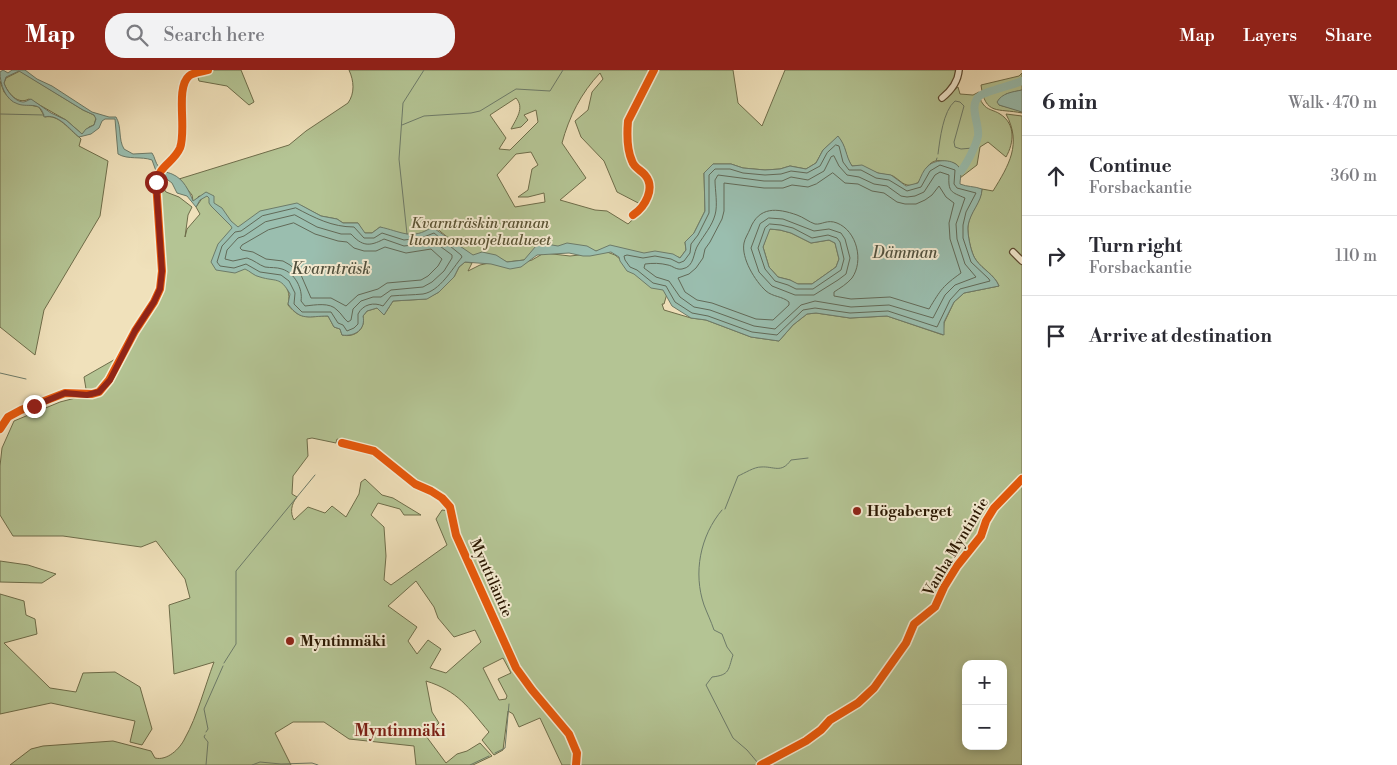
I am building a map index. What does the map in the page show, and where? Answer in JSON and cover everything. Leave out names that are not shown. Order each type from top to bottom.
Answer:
[{"type":"street","points":[[0,429],[8,417],[21,410],[65,393],[92,394],[99,392],[110,380],[135,331],[160,289],[162,271],[156,188],[157,177],[178,152],[181,144],[183,134],[184,83],[192,74],[208,70]]},
{"type":"street","points":[[633,215],[643,205],[650,187],[650,180],[632,162],[628,121],[654,70]]},
{"type":"street","points":[[942,98],[956,84],[959,70]]},
{"type":"street","points":[[1013,252],[1022,261]]},
{"type":"street","name":"Mynttiläntie","points":[[342,443],[374,451],[415,484],[431,490],[442,498],[450,507],[456,535],[516,668],[569,734],[576,753],[576,765]]},
{"type":"street","name":"Vanha Myntintie","points":[[761,765],[806,741],[830,720],[858,703],[874,688],[906,644],[914,624],[936,608],[944,587],[957,566],[981,536],[986,521],[994,508],[1022,479]]},
{"type":"green space","points":[[196,70],[241,70],[254,102],[249,105],[227,86],[199,81]]},
{"type":"green space","name":"Kvarnträskin rannan luonnonsuojelualueet","points":[[349,70],[733,70],[738,103],[762,126],[785,70],[957,70],[955,80],[942,99],[958,87],[960,94],[973,95],[979,92],[981,101],[985,106],[1000,114],[1009,123],[1012,140],[1006,157],[988,142],[980,147],[977,165],[960,178],[960,170],[956,164],[944,161],[932,162],[921,179],[913,185],[905,184],[893,176],[852,166],[838,137],[823,150],[816,163],[806,169],[790,166],[765,170],[743,168],[731,164],[713,164],[704,173],[705,211],[694,233],[685,242],[686,250],[680,258],[678,257],[674,269],[661,264],[642,265],[614,247],[596,251],[542,246],[524,260],[507,262],[498,258],[470,255],[436,228],[423,235],[399,237],[380,227],[372,233],[364,233],[358,223],[343,223],[337,219],[321,216],[302,206],[292,220],[287,241],[286,285],[289,294],[288,305],[301,316],[328,316],[334,327],[340,329],[342,335],[347,336],[355,334],[361,329],[363,316],[367,311],[377,308],[384,315],[393,301],[426,299],[439,292],[454,277],[459,267],[465,262],[472,263],[468,271],[489,263],[511,266],[532,260],[544,253],[570,256],[607,252],[615,255],[640,275],[657,276],[671,280],[664,304],[662,304],[664,310],[691,318],[706,320],[751,337],[779,341],[793,325],[807,314],[816,313],[850,318],[887,316],[943,335],[944,323],[954,302],[964,293],[999,286],[974,257],[968,225],[982,189],[993,191],[1012,154],[1013,135],[1011,125],[1006,114],[1022,116],[1022,476],[1009,489],[1010,492],[1022,481],[1022,765],[578,765],[579,755],[571,733],[517,666],[458,535],[452,507],[444,497],[416,483],[375,450],[337,439],[336,443],[312,438],[307,439],[308,456],[293,476],[292,494],[297,497],[292,508],[294,520],[308,507],[325,513],[332,506],[346,517],[359,494],[361,482],[365,479],[382,495],[393,498],[421,515],[404,515],[400,509],[378,503],[371,515],[384,527],[386,556],[384,580],[391,585],[447,545],[436,519],[442,510],[449,511],[463,553],[504,646],[525,683],[568,736],[575,755],[574,765],[562,765],[540,718],[519,727],[513,714],[508,711],[503,750],[494,755],[482,740],[489,732],[462,701],[437,685],[426,681],[432,712],[439,723],[426,736],[446,763],[457,754],[467,751],[480,743],[492,756],[473,765],[416,765],[414,746],[349,739],[324,722],[293,722],[275,733],[291,765],[10,765],[31,749],[43,746],[113,741],[151,751],[155,758],[168,756],[180,746],[189,730],[214,662],[174,674],[169,605],[190,598],[185,579],[156,541],[141,547],[63,536],[13,536],[0,515],[0,466],[2,448],[14,421],[60,402],[87,395],[84,377],[126,353],[124,350],[159,290],[161,276],[157,183],[161,179],[162,186],[166,192],[179,197],[192,207],[188,215],[185,237],[187,229],[200,214],[196,207],[203,197],[199,196],[194,202],[192,195],[179,179],[289,145],[306,131],[348,103],[353,91]],"holes":[[[600,73],[603,79],[592,92],[588,110],[575,121],[581,137],[604,161],[617,192],[646,207],[628,224],[607,211],[595,210],[560,200],[586,178],[562,143],[568,124],[581,97]],[[516,98],[519,102],[520,110],[511,129],[521,127],[528,120],[524,115],[536,110],[538,122],[510,150],[499,149],[506,138],[490,115]],[[531,152],[538,165],[532,169],[528,190],[518,197],[528,197],[544,193],[545,202],[515,207],[497,175],[516,154]],[[416,581],[434,607],[438,618],[454,637],[475,630],[481,642],[446,673],[430,668],[441,649],[428,640],[417,654],[408,641],[417,627],[388,606]],[[503,658],[511,673],[498,679],[507,696],[506,699],[499,700],[483,668]]]},
{"type":"green space","points":[[20,71],[94,115],[96,118],[94,125],[82,134],[66,120],[29,99],[21,101],[14,97],[4,83],[6,78]]},
{"type":"green space","points":[[1022,73],[1022,90],[1006,94],[999,105],[1018,110],[1022,113],[994,109],[989,106],[983,95],[981,85],[1019,76]]},
{"type":"green space","points":[[0,81],[4,92],[12,101],[39,107],[45,117],[59,120],[79,137],[81,139],[79,146],[108,161],[100,216],[44,310],[35,355],[0,327]]},
{"type":"green space","points":[[769,229],[791,233],[811,243],[829,240],[835,243],[839,259],[836,267],[812,284],[797,284],[778,277],[769,267],[763,247]]},
{"type":"green space","points":[[0,561],[28,565],[56,574],[42,583],[0,582]]},
{"type":"green space","points":[[0,594],[24,601],[26,615],[35,619],[37,634],[4,643],[50,688],[76,692],[83,673],[115,672],[140,687],[152,729],[142,745],[130,742],[135,721],[51,703],[0,714]]},
{"type":"water","name":"Dämman","points":[[3,70],[8,73],[12,70],[25,70],[92,112],[116,117],[124,149],[133,154],[152,153],[161,169],[176,176],[183,182],[193,201],[206,192],[214,196],[214,203],[222,208],[238,227],[260,211],[297,203],[321,216],[337,219],[343,223],[358,223],[365,233],[372,233],[380,227],[412,234],[432,227],[473,255],[482,252],[496,255],[507,262],[524,260],[536,246],[546,244],[558,246],[567,243],[587,246],[596,251],[610,245],[644,253],[655,251],[673,254],[680,258],[686,250],[685,242],[694,233],[705,211],[704,173],[713,164],[731,164],[743,168],[765,170],[790,166],[806,169],[816,163],[823,150],[838,136],[852,166],[862,165],[878,173],[891,175],[906,186],[918,183],[926,168],[935,162],[950,161],[957,165],[961,172],[960,184],[982,189],[980,198],[969,221],[969,238],[972,253],[976,260],[994,278],[999,286],[964,293],[954,302],[944,322],[944,335],[887,316],[850,318],[816,313],[807,314],[793,325],[779,341],[751,337],[706,320],[691,318],[672,306],[663,290],[651,288],[634,274],[627,271],[619,257],[611,252],[590,256],[569,253],[537,255],[521,267],[510,269],[491,264],[465,262],[459,267],[454,277],[439,292],[427,299],[393,301],[384,315],[377,308],[367,311],[363,316],[363,325],[358,331],[351,335],[342,335],[340,329],[334,327],[328,316],[306,317],[293,310],[288,304],[290,294],[280,282],[258,276],[245,269],[235,273],[216,270],[211,262],[218,244],[232,228],[231,226],[211,206],[207,196],[200,200],[196,207],[187,196],[177,193],[172,183],[156,171],[152,160],[126,157],[118,154],[115,119],[105,119],[99,128],[91,134],[79,137],[59,119],[49,116],[44,117],[37,106],[13,102],[2,86],[0,72]],"holes":[[[19,71],[94,115],[96,119],[94,125],[86,129],[82,134],[66,120],[51,113],[31,99],[23,102],[14,98],[4,83],[6,77]],[[770,229],[791,233],[811,243],[829,240],[835,243],[839,259],[836,267],[812,284],[798,284],[778,277],[769,267],[763,247]]]},
{"type":"water","points":[[1022,90],[1022,112],[999,105],[997,102],[1004,95]]},
{"type":"waterway","points":[[407,234],[399,159],[403,103],[424,70]]},
{"type":"waterway","points":[[402,125],[424,116],[480,111],[516,89],[550,91],[563,70]]},
{"type":"waterway","points":[[961,171],[971,154],[978,136],[974,109],[977,99],[984,93],[1022,81]]},
{"type":"waterway","points":[[938,154],[945,118],[955,101],[960,102],[964,106],[954,142],[955,147],[961,149],[973,148]]},
{"type":"waterway","points":[[0,114],[44,115]]},
{"type":"waterway","points":[[0,373],[26,379]]},
{"type":"waterway","points":[[725,509],[738,476],[758,467],[781,468],[791,460],[808,458]]},
{"type":"waterway","points":[[224,663],[236,644],[236,571],[315,475]]},
{"type":"waterway","points":[[722,510],[714,520],[704,543],[699,568],[699,580],[704,605],[714,630],[722,634],[727,647],[733,655],[727,671],[722,675],[712,677],[706,685],[733,738],[758,763]]},
{"type":"waterway","points":[[206,732],[208,729],[204,709],[223,666]]},
{"type":"waterway","points":[[495,753],[505,748],[509,704]]},
{"type":"waterway","points":[[205,735],[204,737],[208,742],[206,765]]},
{"type":"waterway","points":[[470,765],[489,756]]},
{"type":"waterway","points":[[252,765],[260,762],[281,764],[312,763],[318,765]]},
{"type":"cycle path","points":[[0,429],[8,417],[21,410],[65,393],[92,394],[99,392],[109,380],[160,289],[162,271],[156,182],[161,171],[180,148],[182,140],[182,99],[185,82],[189,76],[208,70]]},
{"type":"cycle path","points":[[633,215],[648,197],[649,186],[645,175],[634,165],[630,157],[628,121],[654,70]]},
{"type":"cycle path","points":[[342,443],[374,451],[415,484],[442,498],[450,507],[456,535],[516,668],[569,734],[577,753],[576,765]]},
{"type":"cycle path","points":[[761,765],[806,741],[821,730],[830,720],[858,703],[874,688],[906,643],[914,624],[935,607],[944,587],[957,566],[981,536],[986,521],[994,508],[1022,479]]},
{"type":"place","name":"Högaberget","points":[[857,511]]},
{"type":"place","name":"Myntinmäki","points":[[290,641]]},
{"type":"district","name":"Myntinmäki","points":[[400,731]]},
{"type":"route","points":[[34,406],[65,393],[87,395],[99,392],[110,380],[135,331],[154,302],[160,289],[162,271],[156,182]]},
{"type":"water label","name":"Kvarnträsk","points":[[331,269]]}]
